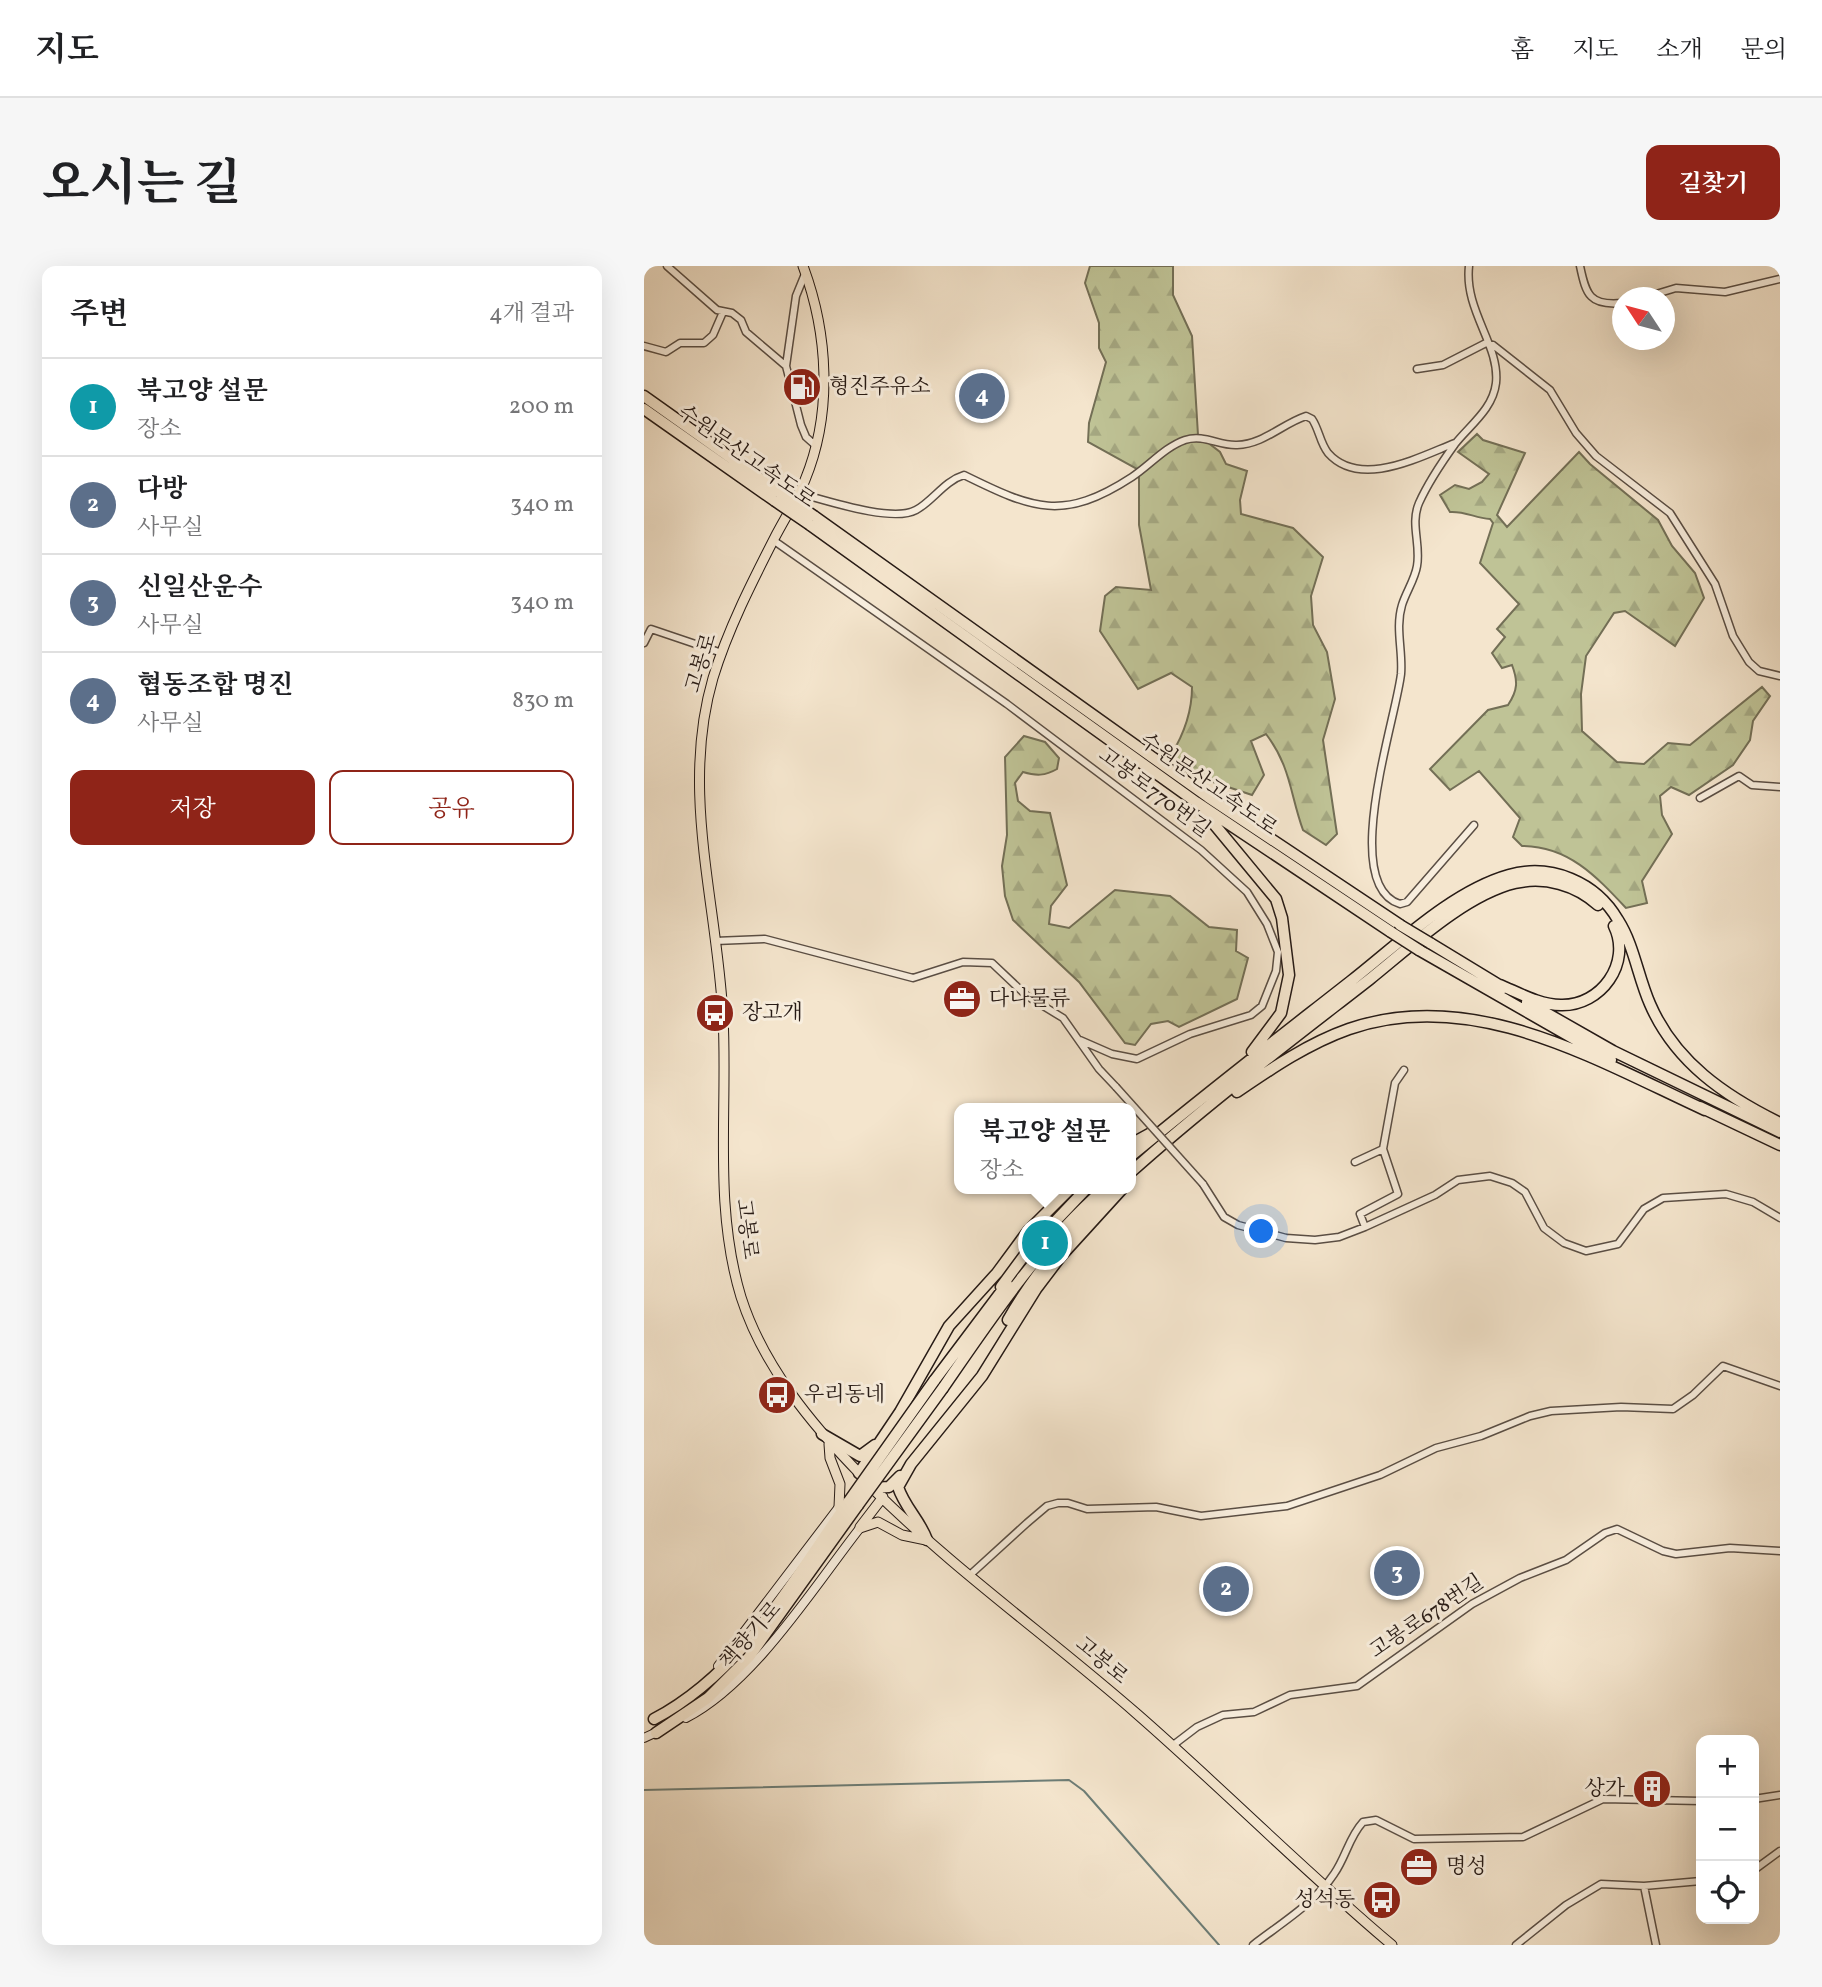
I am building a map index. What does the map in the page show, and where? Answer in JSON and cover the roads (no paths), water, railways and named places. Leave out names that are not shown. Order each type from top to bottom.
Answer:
[{"type":"highway","name":"수원문산고속도로","points":[[644,396],[1196,802],[1396,928],[1430,943],[1613,1051],[1780,1132]]},
{"type":"highway","name":"수원문산고속도로","points":[[644,409],[777,496]]},
{"type":"highway","name":"수원문산고속도로","points":[[812,521],[1396,928],[1419,950],[1530,1016],[1705,1110],[1780,1145]]},
{"type":"highway","points":[[1136,1150],[1247,1058],[1267,1036],[1281,1013],[1289,975],[1282,918],[1276,899],[1196,802]]},
{"type":"highway","points":[[1204,1094],[1454,902],[1489,882],[1510,874],[1546,872],[1581,882],[1606,904],[1618,920],[1629,944],[1659,1023],[1693,1066],[1719,1088],[1780,1123]]},
{"type":"highway","points":[[1136,1166],[1402,953],[1458,912],[1496,890],[1533,881],[1563,884],[1591,898],[1611,920],[1620,945],[1619,959],[1609,982],[1593,996],[1572,1005],[1558,1005],[1500,985]]},
{"type":"highway","points":[[1174,1134],[1282,1062],[1350,1029],[1433,1017],[1491,1023],[1544,1038],[1705,1110]]},
{"type":"highway","points":[[1136,1141],[1174,1121]]},
{"type":"highway","points":[[1136,1171],[1143,1161]]},
{"type":"highway","points":[[999,1271],[1028,1231],[1065,1194]]},
{"type":"highway","points":[[859,1473],[900,1412],[949,1326],[1072,1194]]},
{"type":"highway","points":[[649,1721],[686,1702],[734,1659],[938,1384],[1030,1249],[1081,1194]]},
{"type":"highway","points":[[987,1309],[1044,1240],[1089,1194]]},
{"type":"highway","points":[[954,1372],[989,1319],[1039,1255],[1099,1194]]},
{"type":"highway","points":[[938,1384],[954,1372],[1051,1248],[1107,1194]]},
{"type":"highway","points":[[970,1390],[1024,1292],[1108,1194]]},
{"type":"highway","points":[[878,1493],[889,1487],[911,1464],[970,1390],[1045,1278],[1118,1194]]},
{"type":"highway","points":[[826,1439],[860,1456],[869,1452],[900,1412]]},
{"type":"highway","points":[[911,1464],[898,1488],[904,1503],[921,1523],[927,1540]]},
{"type":"highway","points":[[656,1733],[709,1698],[749,1657],[849,1504]]},
{"type":"main road","name":"고봉로","points":[[804,269],[822,344],[824,377],[815,445],[798,493],[773,540],[722,653],[713,680],[701,743],[698,785],[699,823],[715,941],[724,1038],[725,1213],[734,1271],[749,1318],[772,1362],[803,1411],[878,1493],[927,1540],[971,1574],[1172,1746],[1323,1887],[1392,1945]]},
{"type":"main road","points":[[826,1439],[830,1458],[849,1504]]},
{"type":"main road","points":[[849,1504],[848,1492],[878,1493],[860,1528]]},
{"type":"main road","points":[[860,1528],[878,1522],[902,1535],[927,1540]]},
{"type":"main road","name":"책향기로","points":[[644,1738],[699,1711],[761,1657],[860,1528]]},
{"type":"street","points":[[667,266],[723,312],[732,313],[741,320],[746,332],[786,366]]},
{"type":"street","points":[[1469,266],[1468,292],[1496,364],[1493,397],[1457,442],[1419,504],[1416,516],[1415,529],[1420,549],[1417,570],[1401,606],[1401,673],[1377,794],[1372,861],[1377,884],[1384,895],[1400,904],[1407,902],[1474,825]]},
{"type":"street","points":[[1580,266],[1585,289],[1594,300],[1612,304]]},
{"type":"street","points":[[804,269],[796,296],[786,366],[801,425],[806,437],[815,445]]},
{"type":"street","points":[[1675,288],[1725,292],[1780,279]]},
{"type":"street","points":[[644,346],[666,352],[680,343],[704,343],[713,335],[723,312]]},
{"type":"street","points":[[1418,369],[1443,365],[1486,343],[1493,345],[1550,390],[1576,433],[1596,456],[1670,513],[1715,584],[1733,636],[1749,662],[1759,671],[1780,676]]},
{"type":"street","points":[[798,493],[901,516],[918,509],[949,483],[964,475],[1011,499],[1054,508],[1076,506],[1131,478],[1184,440],[1203,439],[1237,446],[1259,440],[1306,416],[1312,419],[1327,452],[1337,461],[1358,469],[1383,467],[1457,442]]},
{"type":"street","name":"고봉로770번길","points":[[773,540],[1007,704],[1201,850],[1247,892],[1279,952],[1276,971],[1262,1006],[1251,1015],[1190,1034],[1137,1059],[1112,1054],[1080,1040]]},
{"type":"street","points":[[644,643],[651,629],[722,653]]},
{"type":"street","points":[[1700,799],[1739,776],[1752,785],[1780,787]]},
{"type":"street","points":[[715,941],[765,939],[912,978],[963,962],[992,963],[1002,969],[1027,996],[1063,1018],[1099,1069],[1130,1103]]},
{"type":"street","points":[[1365,1227],[1360,1214],[1398,1194],[1383,1149],[1395,1083],[1404,1070]]},
{"type":"street","points":[[1136,1109],[1203,1184],[1224,1217],[1263,1233],[1315,1240],[1339,1237],[1435,1195],[1458,1181],[1483,1176],[1504,1180],[1519,1187],[1529,1197],[1544,1228],[1564,1243],[1586,1251],[1618,1244],[1644,1209],[1663,1198],[1732,1195],[1753,1202],[1780,1218]]},
{"type":"street","points":[[1355,1162],[1383,1149]]},
{"type":"street","points":[[971,1574],[1047,1506],[1058,1503],[1069,1503],[1087,1510],[1156,1507],[1201,1516],[1270,1509],[1335,1492],[1380,1475],[1436,1448],[1481,1436],[1530,1416],[1551,1411],[1621,1407],[1673,1409],[1693,1395],[1723,1366],[1780,1386]]},
{"type":"street","name":"고봉로678번길","points":[[1172,1746],[1197,1727],[1223,1715],[1254,1712],[1290,1695],[1357,1686],[1472,1604],[1566,1560],[1605,1533],[1617,1529],[1625,1530],[1663,1551],[1676,1554],[1730,1548],[1780,1551]]},
{"type":"street","points":[[1759,1797],[1780,1795]]},
{"type":"street","points":[[1253,1945],[1335,1874],[1354,1831],[1363,1822],[1376,1820],[1414,1839],[1523,1837],[1603,1799],[1696,1801]]},
{"type":"street","points":[[1759,1866],[1780,1851]]},
{"type":"street","points":[[1516,1945],[1566,1905],[1601,1884],[1644,1886],[1696,1881]]},
{"type":"street","points":[[1644,1886],[1656,1945]]},
{"type":"waterway","points":[[644,1790],[1069,1780],[1084,1791],[1219,1945]]},
{"type":"place","name":"형진주유소","points":[[802,387]]},
{"type":"place","name":"협동조합 명진","points":[[982,396]]},
{"type":"place","name":"다나물류","points":[[962,999]]},
{"type":"place","name":"장고개","points":[[715,1013]]},
{"type":"place","name":"북고양 설문","points":[[1045,1243]]},
{"type":"place","name":"우리동네","points":[[777,1395]]},
{"type":"place","name":"신일산운수","points":[[1397,1573]]},
{"type":"place","name":"다방","points":[[1226,1589]]},
{"type":"place","name":"상가","points":[[1652,1789]]},
{"type":"place","name":"명성","points":[[1419,1867]]},
{"type":"place","name":"성석동","points":[[1382,1900]]}]
